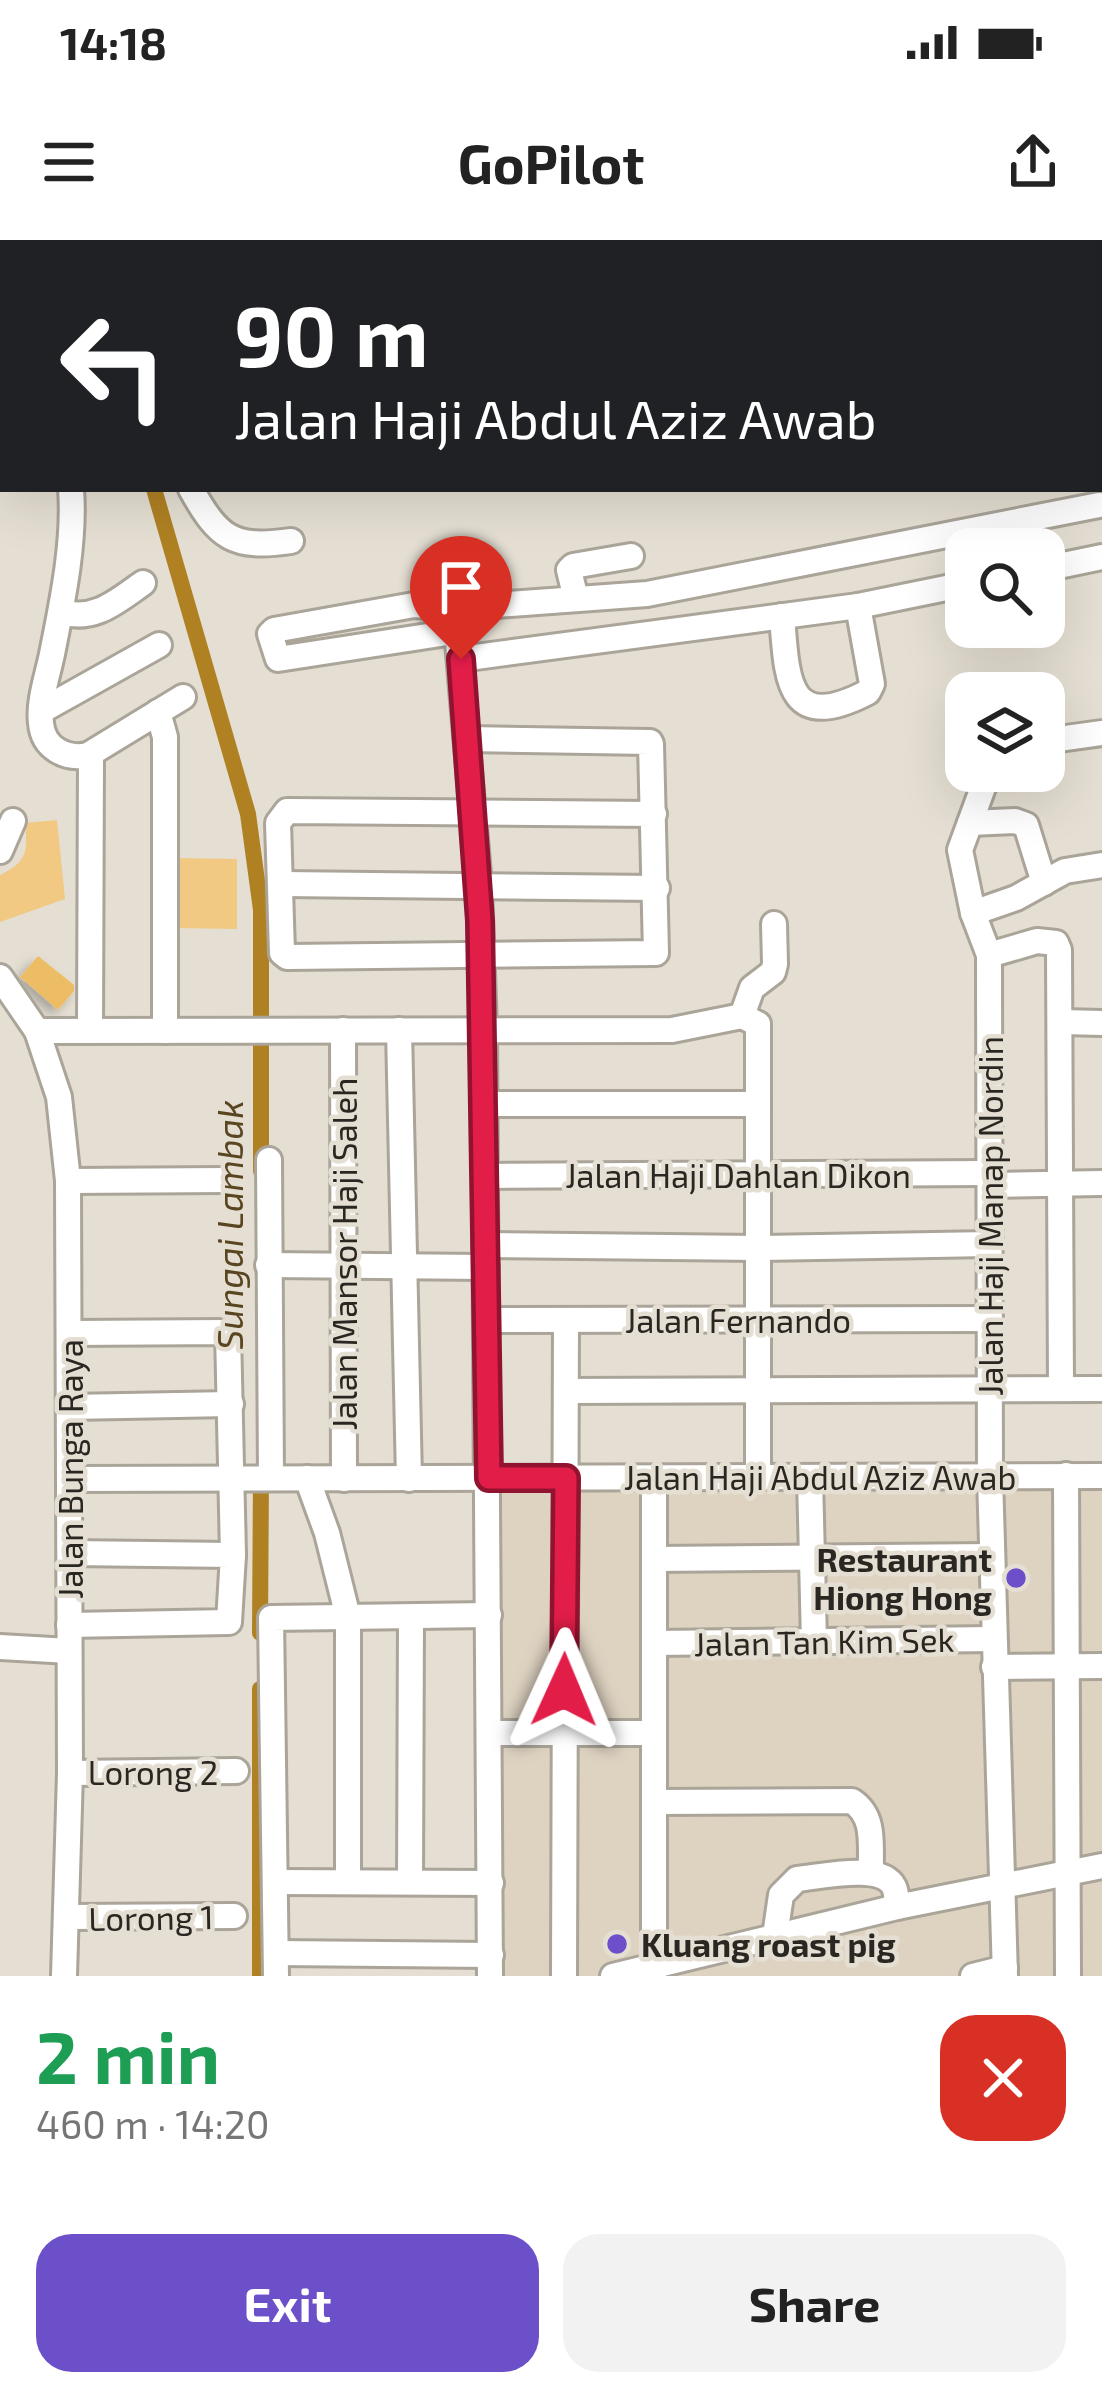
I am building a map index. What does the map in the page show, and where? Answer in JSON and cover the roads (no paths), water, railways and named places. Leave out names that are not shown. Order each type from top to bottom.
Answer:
[{"type":"street","points":[[71,492],[61,612],[41,711],[45,740],[54,749],[83,756],[183,697]]},
{"type":"street","points":[[192,492],[214,526],[228,538],[262,545],[291,541]]},
{"type":"street","points":[[458,620],[414,605],[270,634],[278,659],[458,620],[576,599],[647,594],[1099,505]]},
{"type":"street","points":[[576,599],[569,570],[573,566],[631,556]]},
{"type":"street","points":[[1065,565],[1102,557]]},
{"type":"street","points":[[61,612],[78,617],[94,614],[143,583]]},
{"type":"street","points":[[461,659],[858,606],[945,588]]},
{"type":"street","points":[[782,616],[787,674],[794,692],[813,706],[832,705],[868,692],[872,684],[858,606]]},
{"type":"street","points":[[458,620],[479,885],[484,1030],[489,1478],[491,1965],[276,1965],[271,1618],[489,1616]]},
{"type":"street","points":[[41,711],[159,646]]},
{"type":"street","points":[[158,712],[165,737],[165,1030]]},
{"type":"street","points":[[1065,738],[1102,733]]},
{"type":"street","points":[[467,739],[648,742],[654,814],[657,888],[658,949],[652,956],[287,957],[282,953],[278,823],[287,812],[654,814]]},
{"type":"street","points":[[83,756],[90,1031]]},
{"type":"street","points":[[981,792],[960,850],[973,913],[989,956],[1037,941],[1056,943],[1062,1022],[1061,1389]]},
{"type":"street","points":[[0,851],[13,821]]},
{"type":"street","points":[[970,823],[1022,823],[1044,883]]},
{"type":"street","points":[[973,913],[1016,898],[1065,871],[1102,866]]},
{"type":"street","points":[[282,884],[657,888]]},
{"type":"street","points":[[758,1477],[758,1104],[750,1020],[752,988],[776,964],[774,924]]},
{"type":"street","name":"Jalan Haji Manap Nordin","points":[[989,956],[990,1477],[1005,1972]]},
{"type":"street","name":"Jalan Bunga Raya","points":[[0,977],[37,1031],[59,1097],[68,1181],[70,1773],[64,1976]]},
{"type":"street","points":[[37,1031],[672,1030],[750,1020]]},
{"type":"street","points":[[1062,1022],[1102,1023]]},
{"type":"street","name":"Jalan Mansor Haji Saleh","points":[[343,1030],[344,1479]]},
{"type":"street","points":[[399,1030],[409,1479]]},
{"type":"street","points":[[484,1104],[758,1104]]},
{"type":"street","points":[[70,1625],[229,1622],[233,1555],[255,1478],[268,1265],[269,1160]]},
{"type":"street","name":"Jalan Haji Dahlan Dikon","points":[[485,1176],[758,1174],[1102,1183]]},
{"type":"street","points":[[68,1181],[228,1180]]},
{"type":"street","points":[[268,1265],[407,1266],[486,1256],[990,1244]]},
{"type":"street","name":"Jalan Fernando","points":[[487,1320],[990,1319]]},
{"type":"street","points":[[564,1976],[566,1320]]},
{"type":"street","points":[[70,1333],[224,1330],[230,1337],[231,1404],[255,1478]]},
{"type":"street","points":[[566,1391],[1102,1389]]},
{"type":"street","points":[[70,1407],[231,1404]]},
{"type":"street","points":[[1066,1475],[1068,1976]]},
{"type":"street","name":"Jalan Haji Abdul Aziz Awab","points":[[70,1479],[1101,1475]]},
{"type":"street","points":[[307,1478],[348,1617],[348,1882]]},
{"type":"street","points":[[654,1478],[654,1972]]},
{"type":"street","points":[[810,1478],[814,1641]]},
{"type":"street","points":[[70,1553],[233,1555]]},
{"type":"street","points":[[654,1559],[992,1556]]},
{"type":"street","points":[[410,1616],[410,1882]]},
{"type":"street","name":"Jalan Tan Kim Sek","points":[[654,1643],[994,1639]]},
{"type":"street","points":[[0,1647],[69,1651]]},
{"type":"street","points":[[994,1667],[1102,1666]]},
{"type":"street","points":[[490,1733],[654,1733]]},
{"type":"street","name":"Lorong 2","points":[[70,1773],[236,1771]]},
{"type":"street","points":[[654,1802],[852,1801],[870,1820],[871,1871]]},
{"type":"street","points":[[613,1976],[654,1972],[775,1936],[1102,1866]]},
{"type":"street","points":[[775,1936],[781,1895],[797,1879],[871,1871],[894,1886],[898,1907]]},
{"type":"street","points":[[275,1882],[490,1883]]},
{"type":"street","name":"Lorong 1","points":[[68,1917],[234,1916]]},
{"type":"street","points":[[974,1976],[1005,1972]]},
{"type":"waterway","name":"Sungai Lambak","points":[[155,492],[248,814],[261,910],[261,1171]]},
{"type":"waterway","name":"Sungai Lambak","points":[[260,1633],[261,1473]]},
{"type":"waterway","name":"Sungai Lambak","points":[[260,1689],[260,1976]]},
{"type":"place","name":"Restaurant Hiong Hong","points":[[1016,1578]]},
{"type":"place","name":"Kluang roast pig","points":[[617,1944]]}]
